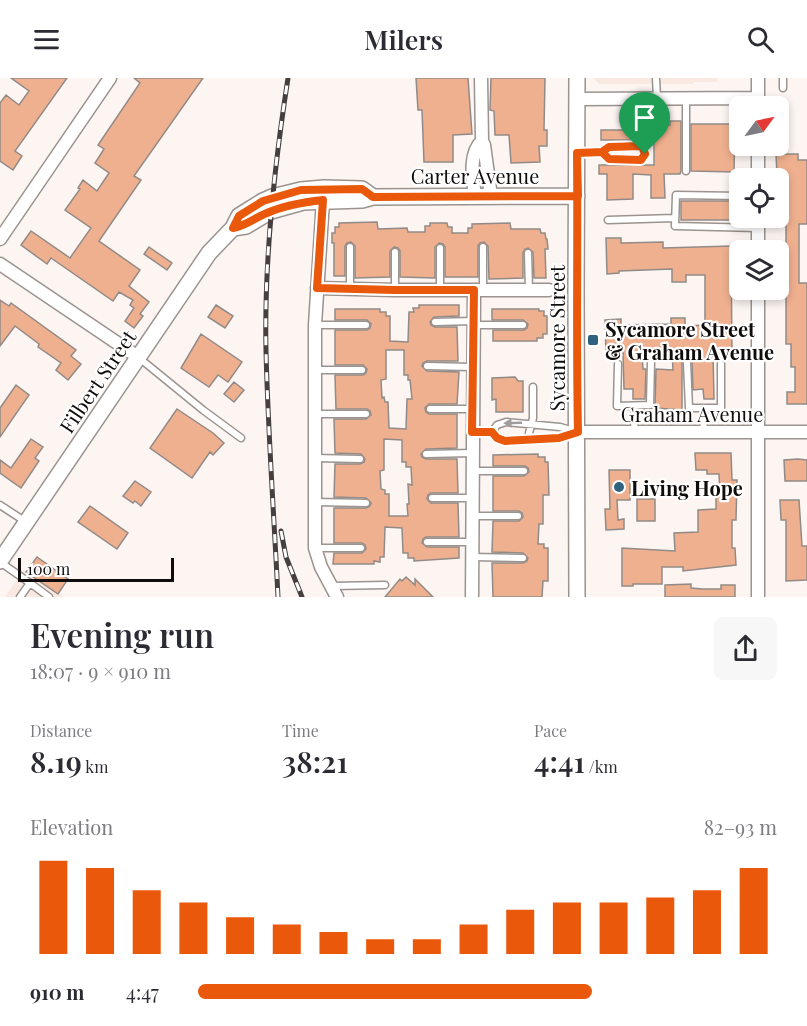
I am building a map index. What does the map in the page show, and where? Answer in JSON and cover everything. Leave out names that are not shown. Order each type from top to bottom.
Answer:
[{"type":"street","points":[[0,239],[110,78]]},
{"type":"street","points":[[481,78],[482,141],[491,196]]},
{"type":"street","name":"Sycamore Street","points":[[577,78],[577,597]]},
{"type":"street","points":[[758,78],[758,96]]},
{"type":"street","points":[[577,99],[729,101]]},
{"type":"street","points":[[475,197],[472,166],[477,145],[482,141]]},
{"type":"street","name":"Carter Avenue","points":[[271,204],[301,190],[324,188],[362,189],[373,197]]},
{"type":"street","name":"Carter Avenue","points":[[271,204],[362,200],[373,197],[578,196]]},
{"type":"street","points":[[323,200],[315,325],[315,548],[321,567],[334,591]]},
{"type":"street","name":"Filbert Street","points":[[0,561],[209,253],[233,228],[246,226],[271,204]]},
{"type":"street","points":[[0,264],[138,357]]},
{"type":"street","points":[[317,288],[549,290]]},
{"type":"street","points":[[472,597],[472,366],[473,323],[478,290]]},
{"type":"street","points":[[758,300],[759,597]]},
{"type":"street","name":"Graham Avenue","points":[[578,432],[807,432]]},
{"type":"lane","points":[[656,78],[657,99]]},
{"type":"lane","points":[[783,78],[783,88]]},
{"type":"lane","points":[[686,99],[686,171]]},
{"type":"lane","points":[[577,153],[602,152],[609,147],[642,146],[645,154],[641,160],[609,159],[602,152]]},
{"type":"lane","points":[[729,196],[676,195],[675,226],[729,224]]},
{"type":"lane","points":[[608,220],[675,218]]},
{"type":"lane","points":[[350,247],[350,289]]},
{"type":"lane","points":[[478,290],[483,247]]},
{"type":"lane","points":[[440,248],[440,290]]},
{"type":"lane","points":[[394,252],[395,290]]},
{"type":"lane","points":[[528,252],[529,290]]},
{"type":"lane","points":[[435,322],[523,326]]},
{"type":"lane","points":[[315,325],[366,325]]},
{"type":"lane","points":[[138,357],[241,438]]},
{"type":"lane","points":[[618,364],[617,406],[635,406],[650,405],[651,362]]},
{"type":"lane","points":[[687,363],[689,408],[722,408],[721,364]]},
{"type":"lane","points":[[427,366],[472,366]]},
{"type":"lane","points":[[315,370],[362,370]]},
{"type":"lane","points":[[530,439],[533,387]]},
{"type":"lane","points":[[634,433],[635,406]]},
{"type":"lane","points":[[703,433],[705,408]]},
{"type":"lane","points":[[430,409],[472,409]]},
{"type":"lane","points":[[315,414],[366,414]]},
{"type":"lane","points":[[492,432],[497,425],[506,422],[560,427],[578,432]]},
{"type":"lane","points":[[472,432],[492,432]]},
{"type":"lane","points":[[492,432],[497,438],[505,441],[559,438],[578,432]]},
{"type":"lane","points":[[426,454],[473,453]]},
{"type":"lane","points":[[315,458],[360,459]]},
{"type":"lane","points":[[473,471],[524,471]]},
{"type":"lane","points":[[432,498],[473,498]]},
{"type":"lane","points":[[315,502],[366,503]]},
{"type":"lane","points":[[0,505],[26,522]]},
{"type":"lane","points":[[473,516],[519,516]]},
{"type":"lane","points":[[427,542],[473,542]]},
{"type":"lane","points":[[315,548],[361,548]]},
{"type":"lane","points":[[473,557],[523,558]]},
{"type":"lane","points":[[0,561],[49,597]]},
{"type":"lane","points":[[20,597],[30,584]]},
{"type":"lane","points":[[334,591],[385,585]]},
{"type":"shaded area","points":[[594,78],[717,78],[717,82],[599,84]]},
{"type":"shaded area","points":[[23,571],[64,597],[5,597]]},
{"type":"building","points":[[11,78],[67,78],[15,151],[22,156],[13,170],[0,161],[0,103],[6,95],[19,105],[29,91]]},
{"type":"building","points":[[134,78],[203,78],[134,176],[141,180],[99,241],[140,270],[129,286],[149,302],[134,328],[125,321],[134,308],[130,305],[133,300],[119,292],[113,301],[51,258],[47,264],[21,245],[31,231],[70,258],[91,228],[65,210],[80,189],[78,188],[83,180],[97,191],[109,173],[95,163],[104,149],[98,145],[140,83]]},
{"type":"building","points":[[416,78],[468,78],[472,134],[453,135],[453,162],[424,162],[422,110],[418,110]]},
{"type":"building","points":[[491,78],[545,78],[544,130],[547,130],[547,146],[539,146],[540,162],[511,163],[509,135],[495,135],[494,111],[490,110]]},
{"type":"building","points":[[670,121],[681,121],[681,171],[680,174],[664,174],[665,198],[651,198],[651,175],[633,174],[633,199],[607,200],[607,174],[599,174],[599,165],[654,165],[654,140],[601,140],[601,130],[654,130],[654,125],[670,125]]},
{"type":"building","points":[[691,124],[729,124],[729,156],[734,156],[734,168],[729,168],[729,172],[691,171]]},
{"type":"building","points":[[798,154],[798,160],[807,160],[807,224],[799,224],[799,283],[807,283],[807,404],[787,404],[787,392],[795,392],[795,367],[791,367],[791,344],[786,344],[786,300],[789,300],[789,240],[786,240],[786,228],[789,228],[789,168],[777,168],[776,156]]},
{"type":"building","points":[[681,201],[729,201],[729,220],[681,220]]},
{"type":"building","points":[[377,222],[378,229],[407,228],[408,232],[425,232],[425,226],[430,226],[430,223],[447,223],[448,227],[452,227],[452,233],[468,233],[468,228],[472,228],[472,224],[510,223],[511,229],[540,229],[541,233],[545,233],[547,239],[546,278],[534,278],[533,252],[528,248],[523,253],[523,278],[489,279],[488,246],[484,242],[478,246],[478,277],[445,277],[445,247],[439,243],[435,247],[435,278],[400,277],[400,251],[394,247],[390,251],[390,277],[355,278],[355,246],[351,242],[345,246],[345,276],[334,276],[332,233],[335,233],[335,227],[339,227],[339,223]]},
{"type":"building","points":[[606,238],[621,238],[621,243],[663,242],[663,248],[729,246],[732,353],[713,353],[714,399],[704,399],[703,389],[693,390],[692,362],[686,358],[682,363],[682,410],[655,408],[656,369],[673,370],[672,351],[642,352],[643,369],[646,369],[645,399],[633,399],[633,389],[624,389],[623,353],[606,353],[605,320],[621,319],[621,325],[671,324],[671,318],[685,318],[685,326],[705,325],[705,275],[686,275],[686,282],[672,282],[672,269],[619,271],[619,273],[607,274]]},
{"type":"building","points":[[149,247],[172,263],[167,270],[144,254]]},
{"type":"building","points":[[0,300],[9,306],[11,303],[76,350],[71,356],[81,364],[68,380],[56,370],[61,363],[38,347],[39,344],[15,326],[0,346]]},
{"type":"building","points":[[216,305],[233,316],[225,328],[208,317]]},
{"type":"building","points":[[419,305],[459,305],[459,316],[434,317],[430,322],[435,327],[457,327],[458,361],[427,361],[422,366],[427,371],[459,372],[457,404],[429,404],[425,408],[429,414],[457,414],[457,448],[426,449],[421,454],[426,459],[457,459],[458,493],[431,493],[427,499],[431,503],[458,503],[459,537],[426,537],[422,543],[427,547],[459,547],[459,558],[414,561],[414,558],[408,558],[408,553],[403,553],[402,528],[385,527],[384,557],[380,557],[380,562],[333,564],[334,553],[362,553],[366,549],[362,543],[334,543],[334,508],[366,508],[371,503],[366,498],[334,497],[335,464],[360,464],[365,459],[361,454],[335,453],[334,419],[366,419],[371,415],[367,409],[336,409],[335,375],[363,375],[367,369],[363,365],[335,365],[335,330],[367,330],[371,324],[367,320],[335,320],[335,309],[380,309],[380,312],[386,312],[386,316],[390,316],[390,341],[408,342],[409,312],[414,312],[413,308],[419,308]],"holes":[[[386,350],[404,350],[404,375],[408,375],[408,380],[410,380],[412,399],[407,399],[406,429],[389,428],[388,402],[385,402],[384,397],[382,398],[381,380],[386,379]],[[384,439],[402,440],[402,462],[406,462],[406,467],[411,467],[412,485],[408,484],[408,516],[389,516],[389,494],[385,494],[385,490],[381,489],[380,471],[384,470]]]},
{"type":"building","points":[[492,309],[539,309],[539,311],[544,311],[544,316],[547,316],[547,334],[543,334],[543,338],[537,338],[537,341],[493,341],[493,330],[524,330],[528,324],[523,320],[492,320]]},
{"type":"building","points":[[201,334],[242,362],[228,382],[218,375],[209,387],[181,368]]},
{"type":"building","points":[[515,377],[518,381],[523,381],[523,412],[496,412],[496,399],[492,400],[492,378]]},
{"type":"building","points":[[234,382],[244,390],[234,402],[224,394]]},
{"type":"building","points":[[16,385],[29,395],[0,437],[0,408]]},
{"type":"building","points":[[177,409],[224,443],[213,455],[210,452],[192,478],[150,448]]},
{"type":"building","points":[[31,439],[43,447],[35,458],[39,461],[21,488],[0,473],[0,460],[11,468]]},
{"type":"building","points":[[695,453],[731,453],[732,480],[737,480],[736,520],[732,520],[732,548],[735,548],[736,565],[683,571],[683,567],[662,567],[662,584],[622,586],[622,548],[675,551],[674,533],[698,532],[698,510],[716,509],[716,492],[720,492],[719,474],[707,474],[707,470],[696,470]]},
{"type":"building","points":[[538,454],[538,457],[545,457],[545,462],[548,462],[549,495],[543,495],[543,524],[539,524],[538,544],[544,544],[544,548],[548,548],[548,581],[543,581],[542,597],[493,597],[492,563],[523,563],[528,558],[523,553],[492,552],[493,521],[519,521],[523,517],[519,511],[493,511],[493,476],[524,476],[529,472],[525,466],[493,466],[493,455]]},
{"type":"building","points":[[784,460],[807,460],[807,481],[785,481]]},
{"type":"building","points":[[609,470],[630,470],[630,500],[617,500],[618,520],[624,519],[624,529],[606,530],[605,509],[610,509]]},
{"type":"building","points":[[135,481],[151,492],[141,506],[123,496]]},
{"type":"building","points":[[637,499],[655,499],[655,521],[637,521]]},
{"type":"building","points":[[780,500],[799,500],[802,546],[807,546],[807,580],[786,581],[786,520],[781,520]]},
{"type":"building","points":[[90,506],[128,533],[117,549],[78,522]]},
{"type":"building","points":[[37,557],[68,579],[58,594],[26,572]]},
{"type":"building","points":[[406,577],[415,585],[415,579],[433,597],[385,597],[400,579],[402,581]]},
{"type":"building","points":[[691,584],[691,588],[703,589],[721,589],[721,585],[735,585],[735,597],[665,597],[665,585]]},
{"type":"railway","points":[[278,597],[268,412],[266,317],[271,214],[288,78]]},
{"type":"railway","points":[[281,531],[286,557],[302,597]]},
{"type":"place","name":"Sycamore Street & Graham Avenue","points":[[593,340]]},
{"type":"place","name":"Living Hope","points":[[619,487]]},
{"type":"route","points":[[645,154],[641,160],[609,159],[602,152],[577,153],[578,196],[373,197],[362,189],[301,190],[263,201],[239,216],[233,228],[246,226],[271,211],[303,202],[323,200],[317,288],[474,290],[472,432],[492,432],[497,438],[505,441],[559,438],[578,432],[576,290],[578,196],[577,153],[602,152],[609,147],[642,146],[645,154]]}]
